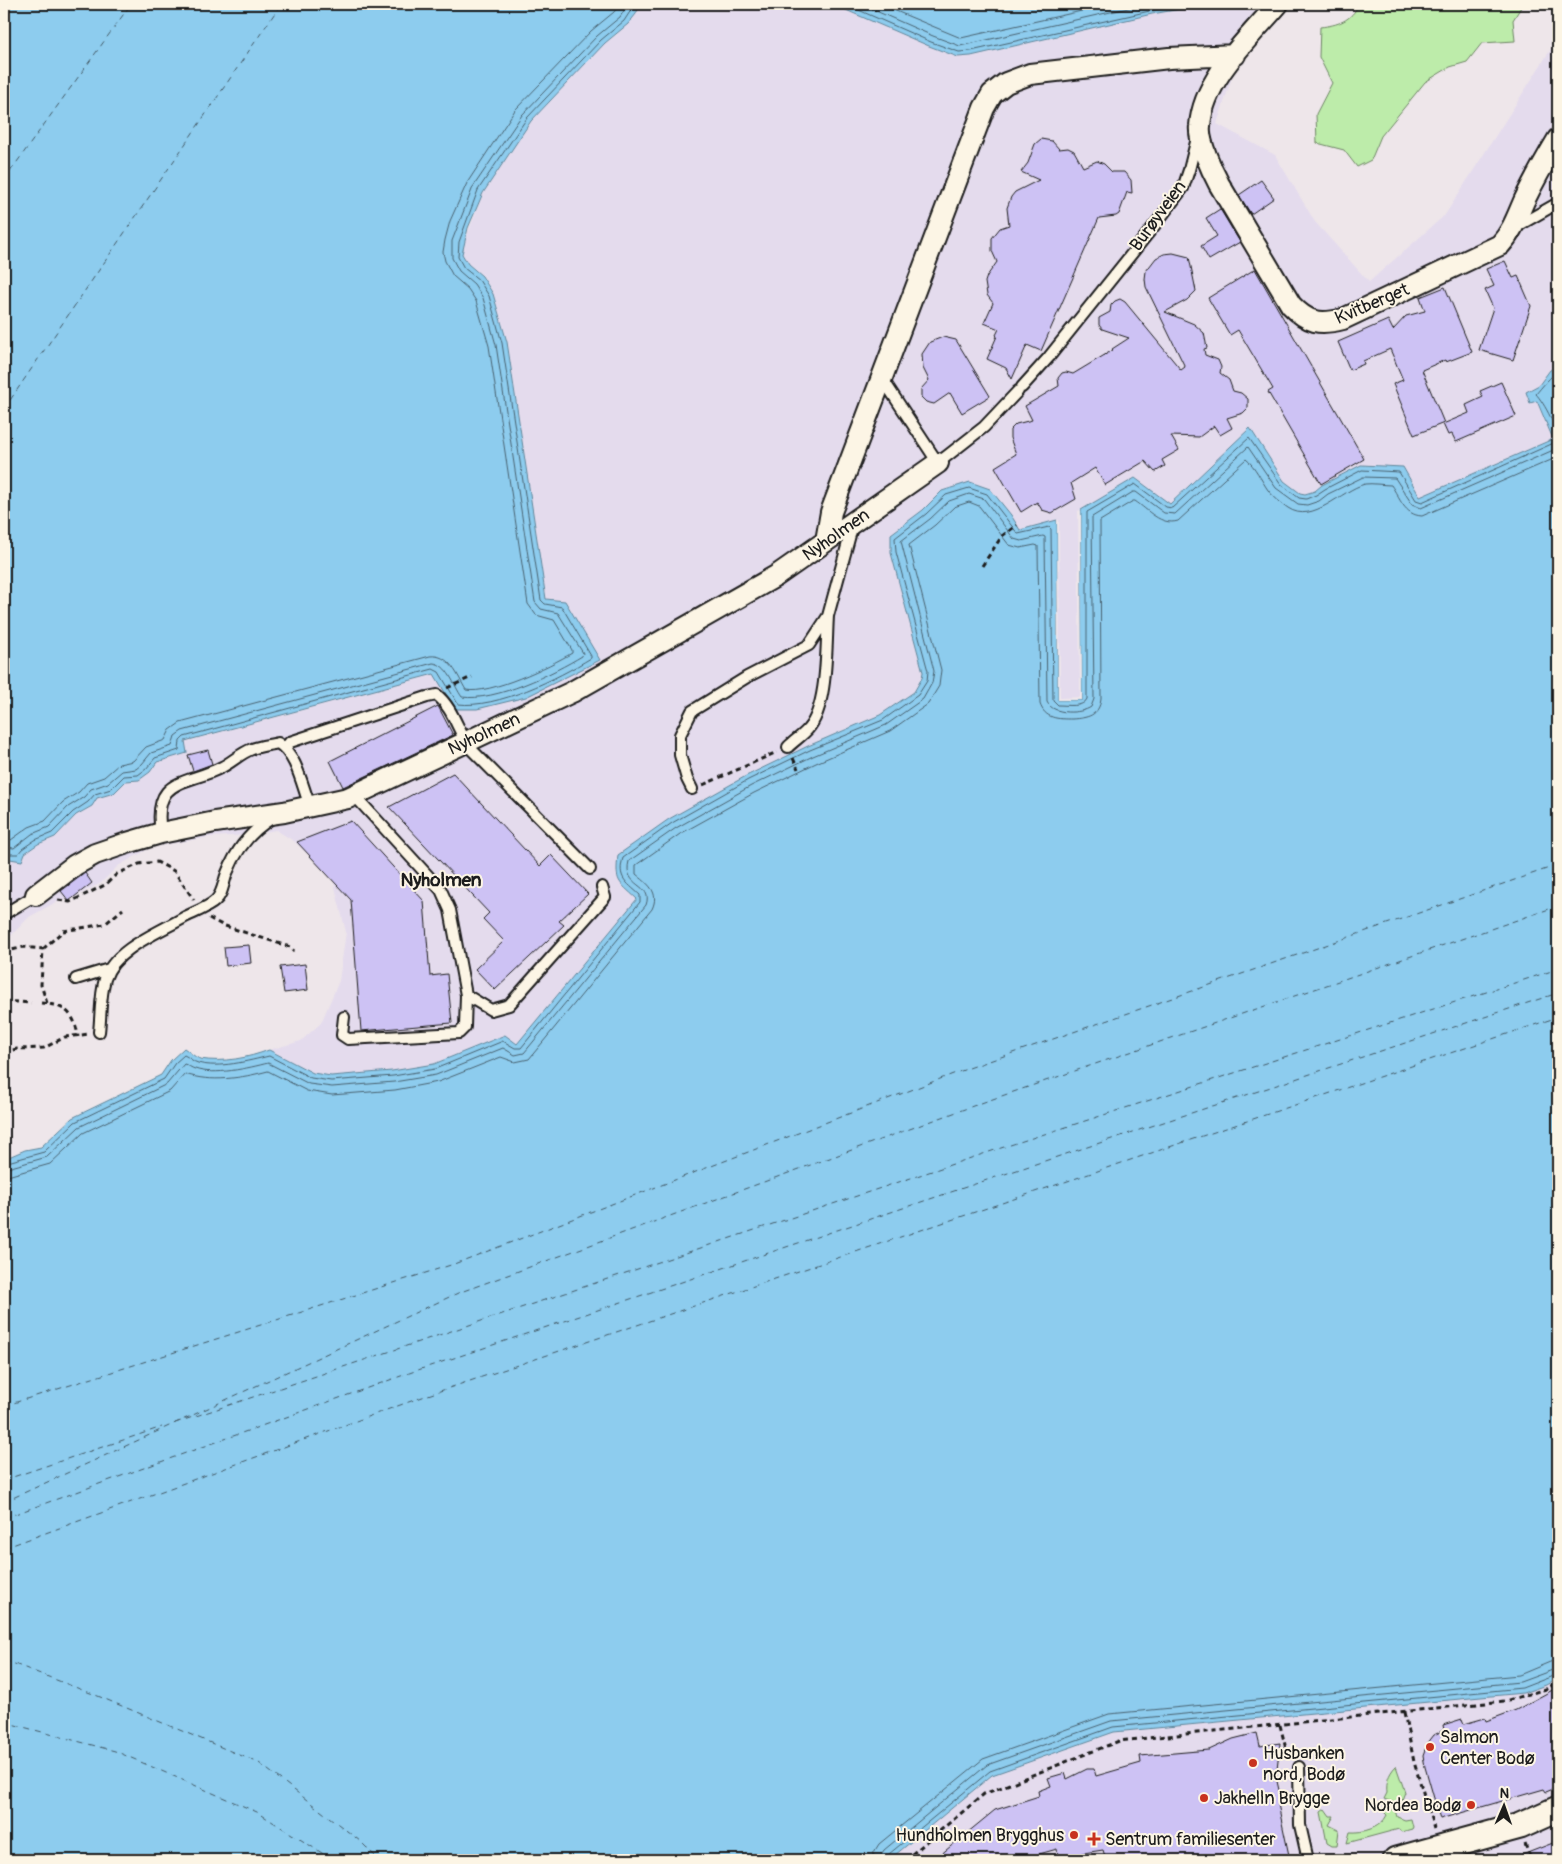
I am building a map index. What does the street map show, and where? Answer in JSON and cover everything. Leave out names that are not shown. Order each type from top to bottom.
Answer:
[{"type":"street","name":"Burøyveien","points":[[1199,128],[1207,96],[1220,73],[1278,4]]},
{"type":"street","points":[[826,541],[831,512],[984,108],[992,94],[1006,83],[1030,74],[1169,58],[1235,55]]},
{"type":"street","name":"Kvitberget","points":[[1199,128],[1210,166],[1219,184],[1291,305],[1301,316],[1314,322],[1329,323],[1352,315],[1500,245],[1512,228],[1524,201],[1558,139]]},
{"type":"street","name":"Burøyveien","points":[[899,491],[938,463]]},
{"type":"street","name":"Nyholmen","points":[[36,894],[75,865],[95,854],[161,833],[215,822],[284,812],[354,795],[572,692],[776,576],[899,491]]},
{"type":"street","points":[[1396,1860],[1520,1826],[1558,1809]]},
{"type":"lane","name":"Burøyveien","points":[[938,463],[984,428],[1020,389],[1158,221],[1182,188],[1189,170],[1199,128]]},
{"type":"lane","points":[[1512,228],[1558,203]]},
{"type":"lane","points":[[882,378],[938,463]]},
{"type":"lane","points":[[788,747],[809,728],[820,706],[825,672],[828,616],[853,523]]},
{"type":"lane","points":[[692,789],[680,755],[680,735],[692,711],[747,677],[809,645],[828,616]]},
{"type":"lane","points":[[285,748],[290,742],[438,695],[444,701],[466,742],[590,869]]},
{"type":"lane","points":[[161,833],[158,815],[160,805],[168,791],[179,782],[221,768],[251,749],[278,744],[285,748],[294,762],[310,806]]},
{"type":"lane","points":[[344,1017],[342,1035],[348,1040],[458,1033],[465,1027],[466,995],[450,910],[442,890],[354,795]]},
{"type":"lane","points":[[99,1032],[105,980],[109,969],[116,960],[142,940],[213,903],[219,897],[234,858],[253,832],[284,812]]},
{"type":"lane","points":[[466,995],[491,1010],[509,1005],[605,897],[602,887]]},
{"type":"lane","points":[[4,914],[36,894]]},
{"type":"lane","points":[[76,979],[109,969]]},
{"type":"lane","points":[[1299,1768],[1300,1825],[1308,1860]]},
{"type":"path","points":[[982,566],[1002,536],[1017,525]]},
{"type":"path","points":[[444,689],[472,677]]},
{"type":"path","points":[[692,789],[788,747]]},
{"type":"path","points":[[36,894],[70,902],[105,885],[117,874],[139,864],[157,862],[174,871],[200,909],[210,919],[222,925],[290,947],[294,951]]},
{"type":"path","points":[[4,952],[24,947],[43,949],[63,932],[105,924],[123,910]]},
{"type":"path","points":[[43,949],[41,985],[47,1003]]},
{"type":"path","points":[[4,1001],[31,1003]]},
{"type":"path","points":[[41,1003],[62,1007],[69,1013],[76,1026],[78,1037]]},
{"type":"path","points":[[4,1052],[17,1049],[44,1048],[64,1037],[78,1037],[99,1032]]},
{"type":"path","points":[[905,1860],[984,1794],[1119,1741],[1505,1701],[1546,1689],[1558,1682]]},
{"type":"path","points":[[1404,1712],[1414,1762],[1434,1829]]},
{"type":"path","points":[[1280,1725],[1286,1749],[1299,1768]]},
{"type":"path","points":[[1528,1852],[1531,1860]]},
{"type":"shaded area","points":[[640,4],[832,4],[958,57],[971,56],[1152,14],[1209,4],[1293,4],[1235,68],[1217,124],[1275,155],[1315,222],[1369,282],[1445,215],[1558,38],[1558,367],[1550,370],[1539,385],[1537,401],[1553,439],[1420,497],[1403,467],[1361,465],[1322,485],[1315,491],[1305,494],[1300,493],[1284,481],[1250,429],[1170,504],[1135,478],[1081,510],[1082,700],[1058,700],[1019,530],[1011,515],[990,489],[943,491],[923,510],[891,534],[891,553],[923,672],[922,678],[914,692],[880,715],[808,746],[746,776],[622,886],[637,899],[517,1044],[505,1035],[434,1064],[392,1071],[331,1076],[313,1073],[269,1050],[301,1041],[321,1023],[339,981],[346,932],[333,879],[294,841],[276,830],[249,835],[210,837],[152,847],[118,866],[101,883],[73,898],[60,900],[29,917],[4,943],[4,858],[22,860],[24,853],[38,844],[55,837],[76,815],[92,806],[97,798],[114,793],[126,781],[139,780],[150,772],[157,762],[187,753],[184,742],[435,674],[546,599],[507,342],[493,294],[483,276],[468,264],[462,254],[464,243],[483,193],[531,121],[605,43],[616,35],[636,14]]},
{"type":"shaded area","points":[[1558,1678],[1558,1860],[889,1860],[992,1775],[1115,1732],[1523,1693],[1546,1685]]},
{"type":"green space","points":[[1359,4],[1523,4],[1513,20],[1515,41],[1482,43],[1467,62],[1450,67],[1425,82],[1381,136],[1371,160],[1357,167],[1344,150],[1317,143],[1316,114],[1332,83],[1319,57],[1320,27],[1343,21],[1356,10]]},
{"type":"green space","points":[[1396,1766],[1405,1792],[1400,1805],[1384,1799],[1387,1793],[1388,1779]]},
{"type":"green space","points":[[1385,1808],[1395,1810],[1397,1817],[1405,1820],[1411,1819],[1412,1829],[1401,1832],[1399,1829],[1347,1843],[1350,1832],[1360,1832],[1381,1823],[1387,1815],[1383,1811]]},
{"type":"green space","points":[[1325,1809],[1330,1816],[1334,1816],[1329,1825],[1339,1830],[1337,1846],[1327,1843],[1321,1812]]},
{"type":"water","points":[[4,4],[640,4],[636,14],[628,24],[605,43],[531,121],[483,193],[468,228],[462,254],[468,264],[482,276],[493,294],[507,342],[546,599],[565,601],[600,660],[526,697],[477,709],[455,709],[434,674],[185,741],[187,753],[157,762],[150,772],[139,780],[126,781],[114,793],[97,798],[92,806],[76,815],[55,837],[38,844],[25,853],[22,861],[4,858]]},
{"type":"water","points":[[832,4],[1209,4],[1152,14],[971,56],[958,57]]},
{"type":"water","points":[[1558,367],[1558,1678],[1546,1685],[1523,1693],[1114,1732],[992,1775],[889,1860],[4,1860],[4,1159],[25,1150],[41,1147],[72,1118],[161,1075],[171,1060],[184,1048],[200,1059],[209,1060],[244,1057],[269,1050],[313,1073],[331,1076],[392,1071],[434,1064],[505,1035],[517,1044],[637,899],[619,881],[617,871],[618,855],[669,819],[746,776],[808,746],[880,715],[914,692],[922,678],[923,672],[891,553],[891,534],[923,510],[942,491],[970,482],[990,489],[1011,515],[1020,530],[1057,520],[1058,700],[1082,700],[1081,510],[1135,478],[1170,504],[1250,428],[1284,481],[1300,493],[1305,494],[1315,491],[1322,485],[1361,465],[1403,467],[1420,497],[1553,439],[1537,401],[1530,403],[1526,392],[1539,385],[1550,370]]},
{"type":"pier","points":[[1081,510],[1082,700],[1058,700],[1057,520],[1059,520],[1060,698],[1080,697],[1078,511]]},
{"type":"building","points":[[1041,139],[1052,141],[1059,149],[1068,148],[1074,151],[1083,167],[1097,161],[1104,164],[1112,172],[1124,172],[1131,180],[1132,193],[1127,192],[1119,214],[1099,218],[1041,351],[1027,345],[1012,379],[1006,368],[987,359],[999,329],[984,323],[993,303],[987,295],[985,282],[997,262],[992,251],[992,238],[1000,228],[1009,225],[1007,208],[1011,197],[1015,192],[1039,180],[1021,172],[1028,163],[1035,144]]},
{"type":"building","points":[[1261,180],[1274,198],[1251,214],[1239,195]]},
{"type":"building","points":[[1220,209],[1240,242],[1209,260],[1201,246],[1217,236],[1206,218]]},
{"type":"building","points":[[1173,253],[1189,257],[1196,291],[1187,300],[1165,312],[1194,324],[1204,333],[1207,348],[1204,349],[1205,355],[1218,360],[1221,367],[1220,373],[1229,380],[1233,391],[1241,393],[1248,399],[1248,408],[1243,413],[1227,418],[1232,428],[1220,435],[1214,426],[1199,437],[1171,436],[1179,450],[1162,460],[1165,466],[1155,472],[1145,461],[1105,485],[1095,468],[1071,483],[1076,499],[1052,513],[1042,510],[1037,502],[1021,512],[995,467],[1016,454],[1010,438],[1010,430],[1016,424],[1032,420],[1025,406],[1059,386],[1058,378],[1062,373],[1073,374],[1129,338],[1102,329],[1099,325],[1099,318],[1110,312],[1111,305],[1115,301],[1120,299],[1125,302],[1181,370],[1185,367],[1146,287],[1145,279],[1146,271],[1156,258],[1164,254]]},
{"type":"building","points":[[1505,261],[1513,278],[1518,276],[1531,306],[1513,360],[1479,350],[1493,308],[1485,290],[1494,286],[1486,269]]},
{"type":"building","points":[[1255,269],[1364,459],[1321,484],[1268,392],[1273,389],[1238,330],[1230,335],[1208,298]]},
{"type":"building","points":[[1445,287],[1472,352],[1446,362],[1445,360],[1422,370],[1444,423],[1414,435],[1393,384],[1403,380],[1390,349],[1363,361],[1364,364],[1350,370],[1338,342],[1388,320],[1393,330],[1406,316],[1425,311],[1420,297]]},
{"type":"building","points":[[943,337],[956,340],[990,396],[962,413],[950,393],[934,404],[926,402],[921,397],[921,389],[929,380],[923,368],[922,354],[930,342]]},
{"type":"building","points":[[1501,382],[1516,416],[1456,442],[1452,434],[1448,435],[1443,424],[1469,413],[1466,405],[1483,397],[1480,391]]},
{"type":"building","points":[[438,706],[453,735],[343,787],[330,761]]},
{"type":"building","points":[[208,750],[212,764],[193,771],[188,755]]},
{"type":"building","points":[[453,773],[540,866],[551,855],[588,894],[559,921],[564,925],[495,990],[475,969],[504,941],[483,919],[489,913],[389,807]]},
{"type":"building","points":[[351,821],[424,901],[430,976],[447,974],[452,1023],[361,1031],[351,900],[297,842]]},
{"type":"building","points":[[85,873],[92,883],[69,901],[61,891]]},
{"type":"building","points":[[249,945],[251,963],[226,966],[224,947]]},
{"type":"building","points":[[305,964],[308,990],[284,993],[280,967]]},
{"type":"building","points":[[1558,1687],[1558,1787],[1546,1792],[1544,1789],[1440,1819],[1423,1755],[1427,1744],[1434,1735],[1444,1730],[1443,1725],[1462,1719],[1464,1724],[1485,1718],[1486,1721],[1516,1710]]},
{"type":"building","points":[[1257,1733],[1260,1746],[1280,1743],[1276,1777],[1282,1803],[1278,1804],[1290,1860],[1106,1860],[1103,1850],[1058,1857],[1057,1849],[1018,1860],[934,1860],[995,1810],[1039,1796],[1038,1791],[1051,1786],[1048,1778],[1065,1773],[1067,1779],[1087,1769],[1094,1769],[1096,1776],[1141,1763],[1140,1756],[1209,1750],[1233,1739]]},
{"type":"building","points":[[1558,1841],[1558,1860],[1512,1860],[1512,1859]]},
{"type":"ferry route","points":[[4,180],[131,4]]},
{"type":"ferry route","points":[[4,409],[281,4]]},
{"type":"ferry route","points":[[4,1406],[454,1264],[969,1068],[1558,865]]},
{"type":"ferry route","points":[[4,1502],[458,1293],[984,1102],[1558,906]]},
{"type":"ferry route","points":[[175,1423],[1004,1147],[1558,969]]},
{"type":"ferry route","points":[[4,1518],[415,1371],[1014,1171],[1558,993]]},
{"type":"ferry route","points":[[4,1548],[428,1395],[1558,1017]]},
{"type":"ferry route","points":[[4,1480],[162,1427]]},
{"type":"ferry route","points":[[4,1660],[93,1694],[259,1763],[360,1841],[379,1860]]},
{"type":"ferry route","points":[[4,1722],[115,1751],[257,1812],[333,1860]]},
{"type":"place","name":"Salmon Center Bodø","points":[[1430,1747]]},
{"type":"place","name":"Husbanken nord, Bodø","points":[[1253,1763]]},
{"type":"place","name":"Jakhelln Brygge","points":[[1204,1798]]},
{"type":"place","name":"Nordea Bodø","points":[[1471,1805]]},
{"type":"place","name":"Hundholmen Brygghus","points":[[1074,1835]]},
{"type":"place","name":"Sentrum familiesenter","points":[[1094,1839]]},
{"type":"district","name":"Nyholmen","points":[[441,880]]}]
